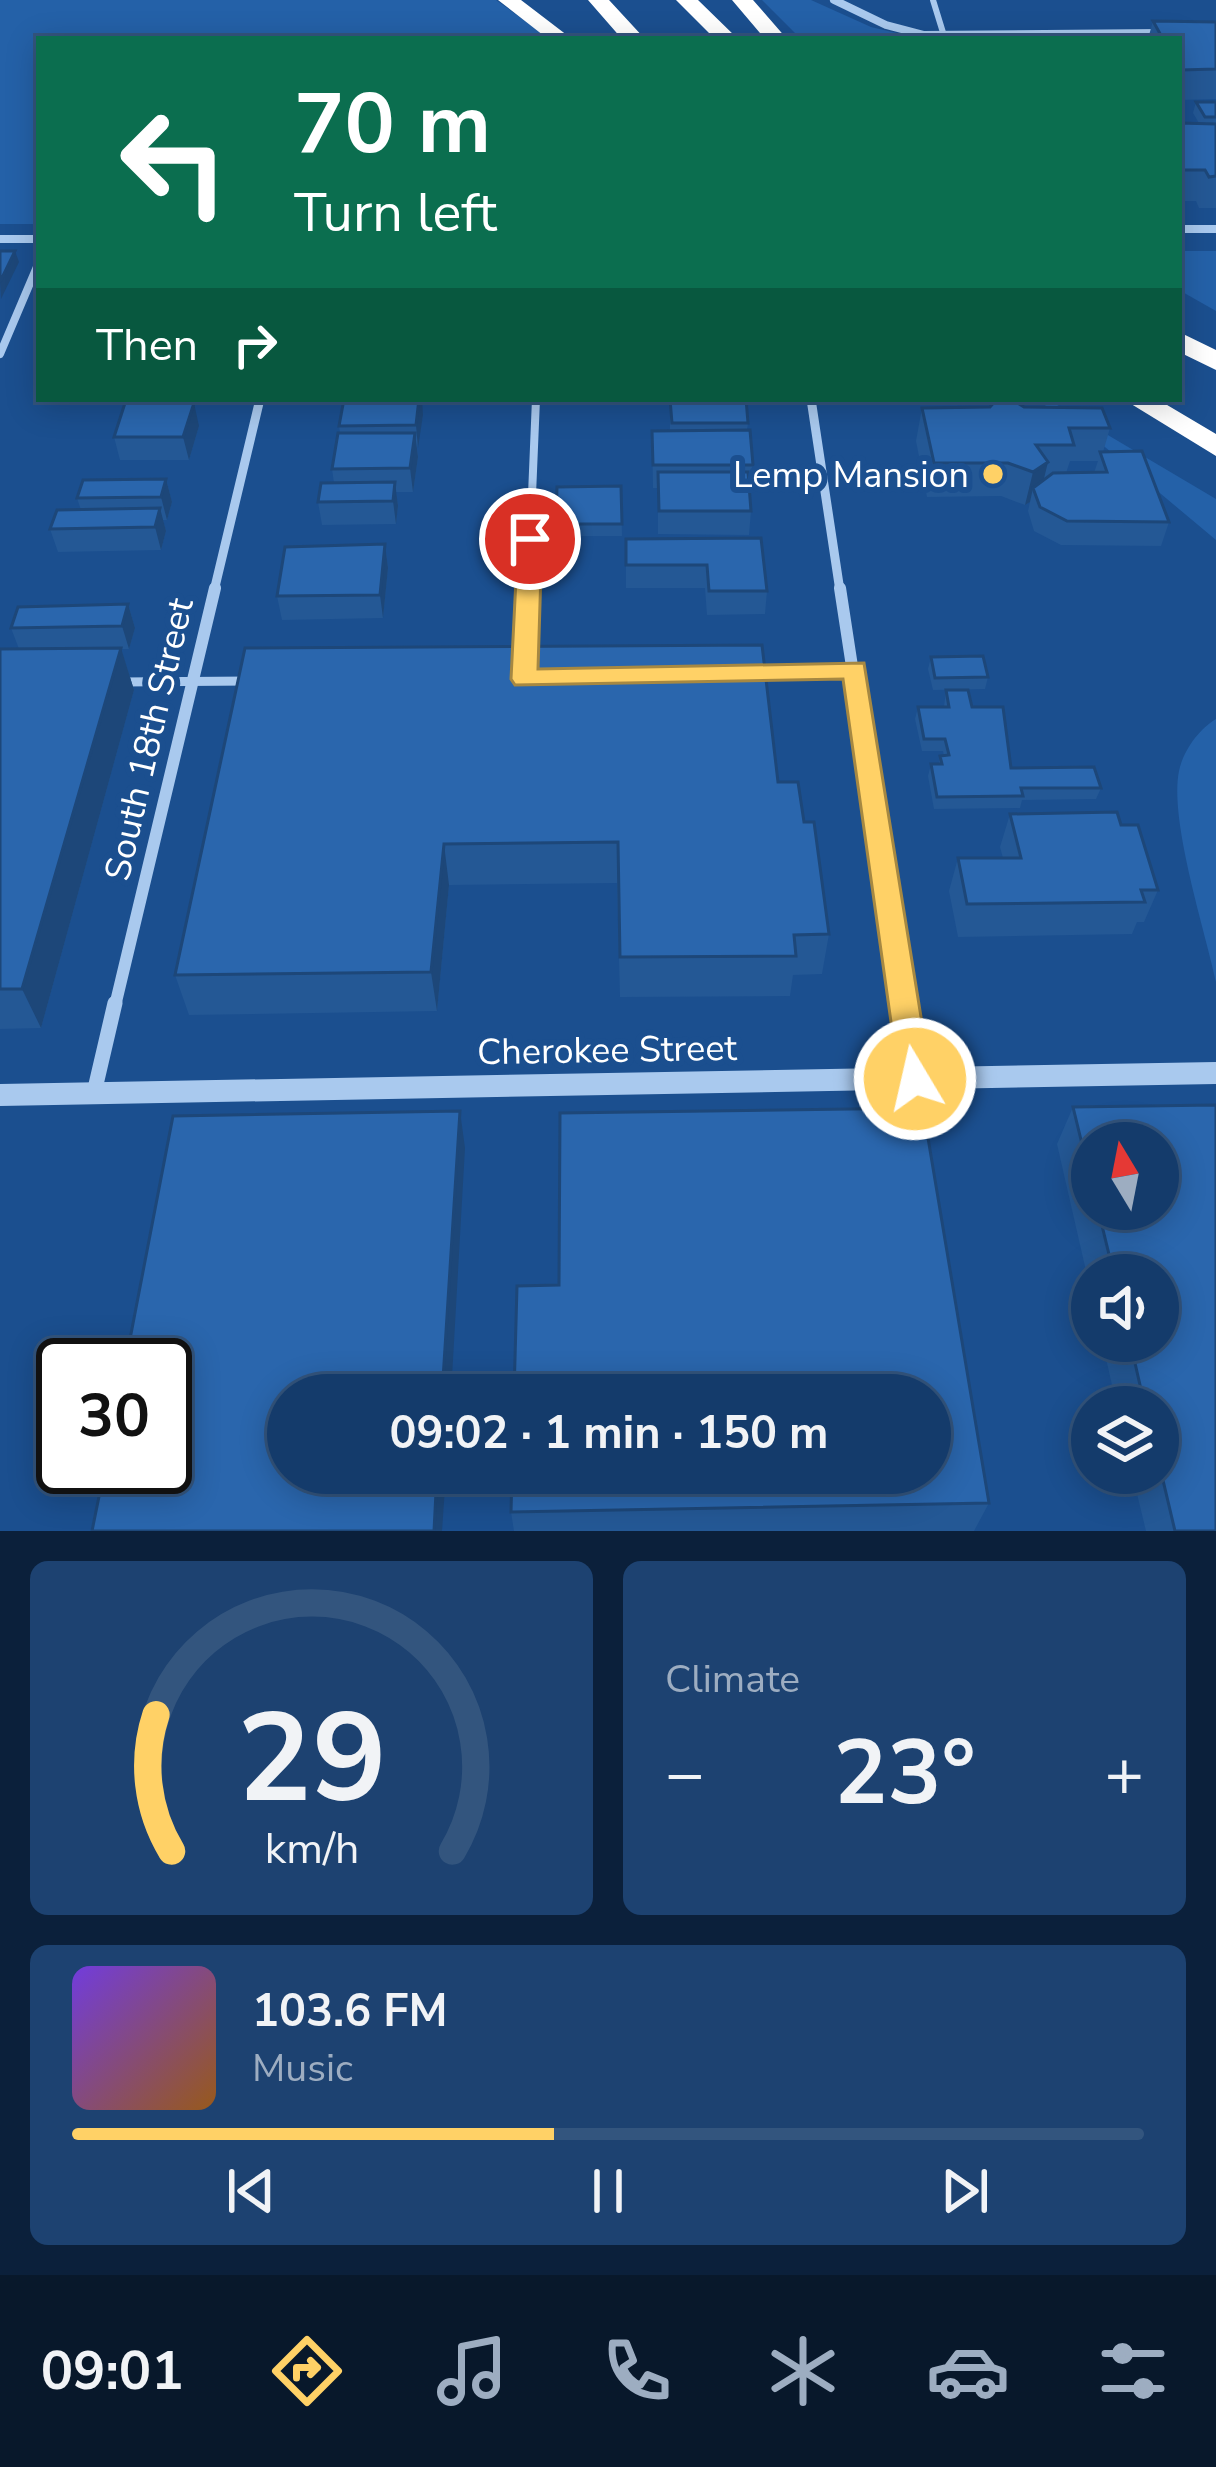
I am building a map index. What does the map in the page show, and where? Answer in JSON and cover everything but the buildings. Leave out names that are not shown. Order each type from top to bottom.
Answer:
[{"type":"highway","points":[[508,0],[557,36]]},
{"type":"highway","points":[[598,0],[631,36]]},
{"type":"highway","points":[[686,0],[724,36]]},
{"type":"highway","points":[[742,0],[773,36]]},
{"type":"highway","points":[[1182,342],[1216,362]]},
{"type":"highway","points":[[1142,402],[1216,447]]},
{"type":"street","points":[[834,0],[886,25],[939,36]]},
{"type":"street","points":[[1000,36],[1170,33]]},
{"type":"street","points":[[1182,230],[1216,229]]},
{"type":"street","points":[[0,239],[36,239]]},
{"type":"street","name":"South 18th Street","points":[[94,1093],[259,402]]},
{"type":"street","points":[[811,402],[915,1079]]},
{"type":"street","name":"Cherokee Street","points":[[0,1095],[1216,1073]]},
{"type":"lane","points":[[934,0],[944,36]]},
{"type":"lane","points":[[0,354],[36,269]]},
{"type":"lane","points":[[524,679],[536,402]]},
{"type":"lane","points":[[754,672],[855,670]]},
{"type":"lane","points":[[119,682],[261,681]]},
{"type":"shaded area","points":[[0,0],[496,0],[546,36],[36,36],[36,224],[0,224]]},
{"type":"shaded area","points":[[762,0],[811,0],[871,27],[909,36],[798,36]]},
{"type":"shaded area","points":[[1182,251],[1216,251],[1216,311],[1182,292]]},
{"type":"shaded area","points":[[1040,402],[1052,402],[1216,499],[1216,540],[1087,432]]},
{"type":"shaded area","points":[[1216,719],[1216,982],[1183,846],[1177,792],[1188,748]]},
{"type":"place","name":"Lemp Mansion","points":[[993,474]]},
{"type":"route","points":[[530,539],[524,679],[855,670],[915,1079]]}]
